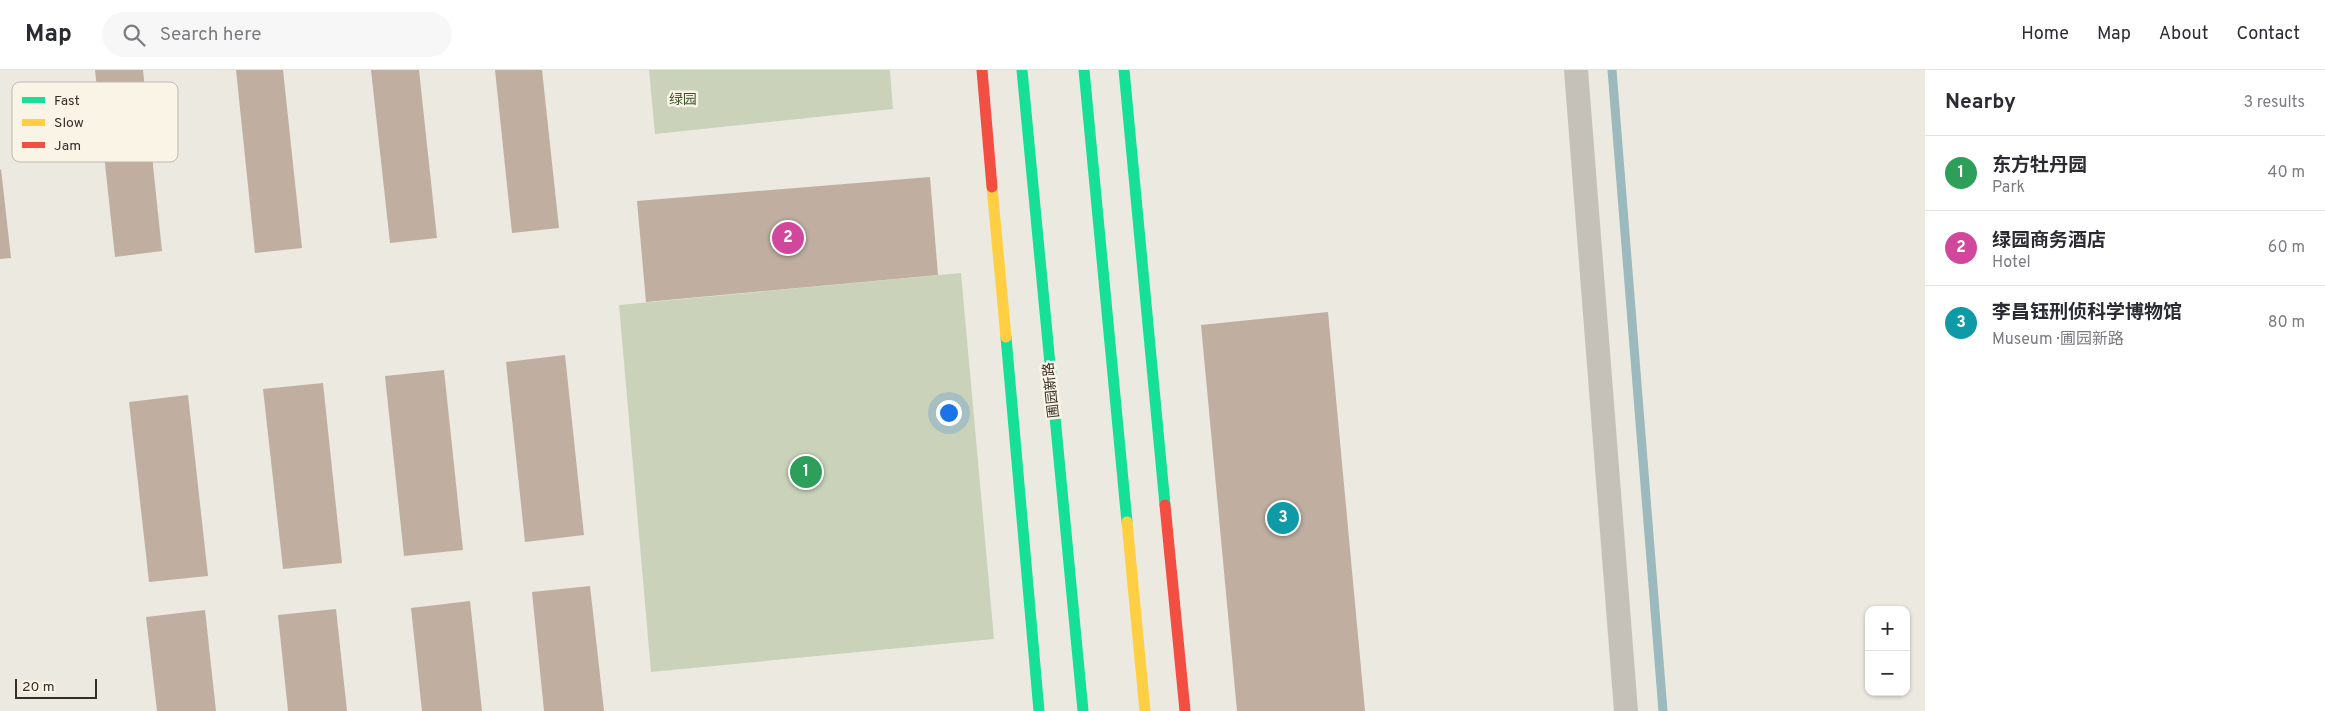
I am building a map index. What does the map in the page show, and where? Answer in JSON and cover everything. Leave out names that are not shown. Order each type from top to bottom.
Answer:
[{"type":"street","points":[[982,70],[1039,711]]},
{"type":"street","name":"圃园新路","points":[[1022,70],[1083,711]]},
{"type":"street","points":[[1084,70],[1145,711]]},
{"type":"street","points":[[1124,70],[1185,711]]},
{"type":"street","points":[[1576,70],[1626,711]]},
{"type":"green space","name":"绿园","points":[[649,70],[890,70],[893,109],[655,134]]},
{"type":"green space","points":[[961,273],[994,639],[651,672],[619,305]]},
{"type":"building","points":[[95,70],[143,70],[144,82],[96,82]]},
{"type":"building","points":[[236,70],[283,70],[302,248],[255,253]]},
{"type":"building","points":[[371,70],[419,70],[437,238],[390,243]]},
{"type":"building","points":[[495,70],[542,70],[559,228],[512,233]]},
{"type":"building","points":[[105,162],[153,162],[162,251],[115,257]]},
{"type":"building","points":[[0,170],[11,258],[0,259]]},
{"type":"building","points":[[930,177],[938,275],[646,302],[637,201]]},
{"type":"building","points":[[1328,312],[1365,711],[1237,711],[1201,325]]},
{"type":"building","points":[[565,355],[584,535],[525,542],[506,362]]},
{"type":"building","points":[[444,370],[463,550],[404,556],[385,376]]},
{"type":"building","points":[[323,383],[342,563],[283,569],[263,389]]},
{"type":"building","points":[[188,395],[208,576],[149,582],[129,402]]},
{"type":"building","points":[[590,586],[604,711],[544,711],[532,592]]},
{"type":"building","points":[[470,601],[482,711],[422,711],[411,608]]},
{"type":"building","points":[[336,609],[347,711],[288,711],[278,615]]},
{"type":"building","points":[[205,610],[216,711],[157,711],[146,617]]},
{"type":"waterway","points":[[1612,70],[1663,711]]},
{"type":"traffic: fast","points":[[1022,70],[1083,711]]},
{"type":"traffic: fast","points":[[1084,70],[1127,522]]},
{"type":"traffic: fast","points":[[1124,70],[1165,505]]},
{"type":"traffic: fast","points":[[1006,337],[1039,711]]},
{"type":"traffic: slow","points":[[992,187],[1006,337]]},
{"type":"traffic: slow","points":[[1127,522],[1145,711]]},
{"type":"traffic: jam","points":[[982,70],[992,187]]},
{"type":"traffic: jam","points":[[1165,505],[1185,711]]},
{"type":"place","name":"绿园商务酒店","points":[[788,238]]},
{"type":"place","name":"东方牡丹园","points":[[806,472]]},
{"type":"place","name":"李昌钰刑侦科学博物馆","points":[[1283,518]]}]
